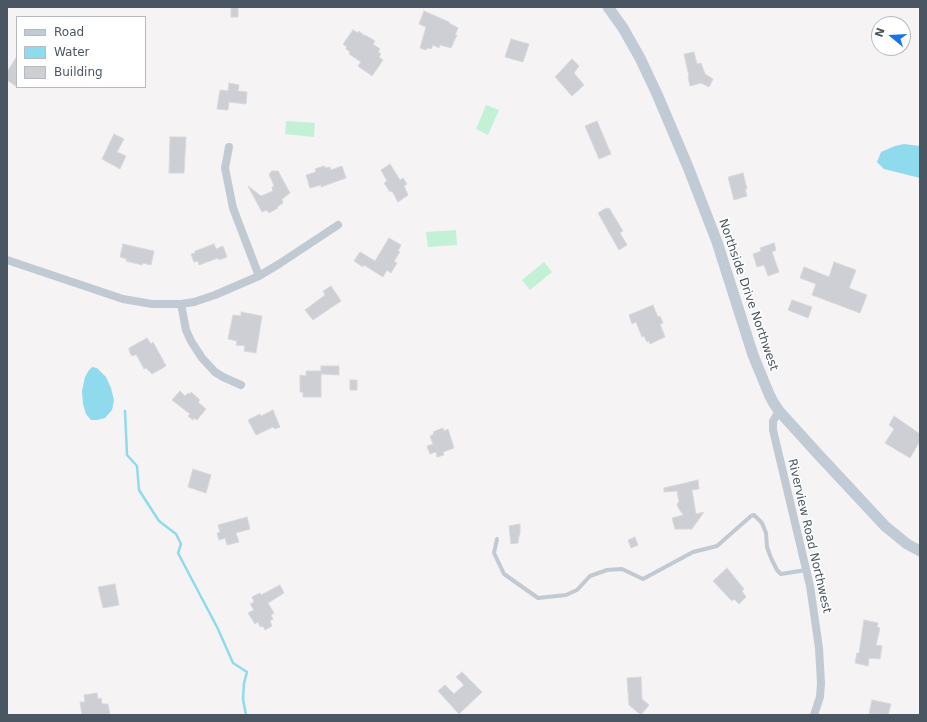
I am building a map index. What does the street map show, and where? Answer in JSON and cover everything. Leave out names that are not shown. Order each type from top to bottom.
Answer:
[{"type":"main road","name":"Northside Drive Northwest","points":[[608,7],[623,28],[640,58],[690,171],[717,242],[753,355],[769,394],[780,411],[885,526],[907,544],[920,551]]},
{"type":"street","points":[[229,147],[224,168],[233,208],[259,276]]},
{"type":"street","points":[[7,260],[123,299],[152,304],[181,304],[194,302],[215,295],[259,276],[338,224]]},
{"type":"street","points":[[181,304],[186,330],[202,358],[215,372],[241,384]]},
{"type":"street","name":"Riverview Road Northwest","points":[[780,411],[772,425],[806,570],[815,619],[821,683],[820,697],[814,715]]},
{"type":"lane","points":[[496,539],[494,553],[504,574],[538,598],[566,595],[577,590],[590,576],[607,570],[622,569],[643,579],[693,552],[717,546],[751,516],[754,516],[762,523],[766,533],[767,547],[771,558],[777,570],[781,574],[806,570]]},
{"type":"green space","points":[[486,105],[499,110],[488,135],[476,129]]},
{"type":"green space","points":[[286,121],[315,123],[314,137],[285,134]]},
{"type":"green space","points":[[456,230],[457,245],[428,247],[426,232]]},
{"type":"green space","points":[[544,262],[552,272],[530,290],[522,280]]},
{"type":"water","points":[[904,144],[920,146],[920,178],[884,169],[877,162],[881,152]]},
{"type":"water","points":[[92,367],[97,368],[106,377],[114,400],[112,410],[105,418],[97,420],[91,420],[86,414],[83,404],[82,391],[85,377]]},
{"type":"building","points":[[231,7],[238,7],[238,17],[231,17]]},
{"type":"building","points":[[424,11],[449,22],[458,28],[455,35],[457,35],[451,48],[440,45],[439,48],[433,45],[431,49],[427,48],[426,50],[420,48],[426,27],[419,24]]},
{"type":"building","points":[[353,30],[358,33],[359,31],[375,41],[373,44],[380,49],[378,52],[381,54],[379,57],[383,60],[372,76],[358,66],[361,62],[349,54],[350,52],[346,49],[347,47],[343,44]]},
{"type":"building","points":[[511,39],[529,44],[523,62],[505,57]]},
{"type":"building","points":[[694,52],[697,64],[701,63],[705,74],[713,79],[709,87],[701,83],[690,86],[684,54]]},
{"type":"building","points":[[16,58],[16,86],[7,80],[7,72]]},
{"type":"building","points":[[572,59],[579,66],[574,73],[584,85],[572,96],[555,77]]},
{"type":"building","points":[[229,83],[239,85],[238,91],[247,92],[246,104],[229,102],[228,110],[217,109],[220,90],[228,91]]},
{"type":"building","points":[[597,121],[611,154],[599,159],[585,126]]},
{"type":"building","points":[[114,134],[124,139],[117,152],[126,156],[120,169],[102,159]]},
{"type":"building","points":[[170,137],[186,137],[184,173],[169,173]]},
{"type":"building","points":[[390,164],[400,180],[403,178],[407,184],[404,186],[408,195],[398,202],[392,191],[390,192],[384,183],[387,181],[381,170]]},
{"type":"building","points":[[324,166],[325,168],[330,167],[331,170],[342,166],[346,178],[321,187],[321,185],[310,188],[306,175],[316,172],[315,169]]},
{"type":"building","points":[[272,171],[278,171],[290,193],[282,199],[283,203],[277,207],[278,208],[269,213],[267,210],[262,212],[248,186],[261,196],[273,191],[272,187],[274,186],[269,174]]},
{"type":"building","points":[[743,173],[747,196],[734,200],[728,177]]},
{"type":"building","points":[[606,208],[609,208],[623,231],[620,233],[627,245],[619,250],[598,213]]},
{"type":"building","points":[[389,238],[401,245],[398,251],[400,252],[394,261],[397,263],[391,273],[387,270],[383,277],[364,265],[363,267],[354,261],[360,252],[375,261]]},
{"type":"building","points":[[774,243],[776,250],[772,252],[779,272],[768,276],[764,265],[757,267],[753,254],[761,251],[760,248]]},
{"type":"building","points":[[123,244],[154,251],[151,265],[143,263],[142,265],[126,261],[127,259],[120,257]]},
{"type":"building","points":[[214,244],[216,249],[223,246],[227,257],[219,260],[218,258],[199,265],[198,261],[194,262],[191,254]]},
{"type":"building","points":[[834,262],[856,270],[849,288],[867,295],[860,313],[812,295],[816,284],[800,278],[804,267],[829,277]]},
{"type":"building","points":[[331,286],[341,301],[313,320],[305,310],[325,295],[323,291]]},
{"type":"building","points":[[792,300],[812,307],[808,318],[788,310]]},
{"type":"building","points":[[653,305],[658,317],[660,316],[663,323],[660,324],[665,337],[650,344],[644,336],[642,337],[636,322],[632,324],[629,315]]},
{"type":"building","points":[[241,312],[262,316],[256,353],[244,351],[245,346],[236,345],[237,341],[228,339],[233,315],[241,316]]},
{"type":"building","points":[[147,338],[151,344],[153,342],[166,366],[152,374],[146,368],[144,369],[136,354],[134,356],[131,355],[129,350],[129,348]]},
{"type":"building","points":[[321,366],[339,366],[339,375],[321,374],[321,397],[303,397],[303,392],[300,392],[300,375],[306,376],[306,371],[321,371]]},
{"type":"building","points":[[350,380],[357,380],[357,390],[350,390]]},
{"type":"building","points":[[180,391],[185,396],[191,392],[200,400],[198,402],[206,409],[197,420],[194,418],[193,420],[188,416],[190,414],[172,400]]},
{"type":"building","points":[[273,410],[280,427],[275,429],[273,427],[256,435],[248,420]]},
{"type":"building","points":[[894,416],[920,434],[920,441],[910,458],[885,443],[894,429],[889,425]]},
{"type":"building","points":[[443,428],[444,431],[448,429],[454,448],[443,452],[444,455],[437,457],[436,452],[430,454],[427,446],[433,444],[430,436],[434,434],[433,432]]},
{"type":"building","points":[[193,469],[211,475],[206,493],[188,487]]},
{"type":"building","points":[[698,480],[699,489],[692,490],[696,514],[704,512],[692,529],[675,529],[672,518],[683,515],[677,505],[679,501],[677,491],[664,492],[664,488]]},
{"type":"building","points":[[247,517],[250,529],[236,533],[239,542],[227,545],[225,538],[219,540],[217,533],[220,532],[218,525]]},
{"type":"building","points":[[520,524],[518,543],[511,544],[509,526]]},
{"type":"building","points":[[635,537],[638,545],[631,548],[628,540]]},
{"type":"building","points":[[727,568],[744,589],[742,591],[746,597],[739,604],[734,599],[732,601],[713,581]]},
{"type":"building","points":[[115,584],[119,605],[103,608],[98,587]]},
{"type":"building","points":[[280,585],[284,593],[268,603],[274,613],[271,615],[273,619],[270,621],[272,626],[265,630],[263,626],[260,627],[258,622],[255,624],[248,613],[254,610],[250,604],[254,602],[252,597],[260,593],[261,595]]},
{"type":"building","points":[[864,620],[878,623],[877,627],[880,628],[876,645],[882,646],[880,659],[869,658],[868,666],[855,663],[857,653],[859,653]]},
{"type":"building","points":[[462,672],[482,692],[459,714],[438,691],[445,685],[454,694],[464,685],[456,677]]},
{"type":"building","points":[[641,677],[642,699],[649,705],[641,715],[629,705],[627,678]]},
{"type":"building","points":[[97,693],[98,699],[101,698],[102,704],[108,704],[110,715],[82,715],[80,702],[85,702],[84,695]]},
{"type":"building","points":[[872,700],[891,704],[888,715],[869,714]]},
{"type":"waterway","points":[[125,411],[127,455],[137,466],[139,490],[159,521],[176,534],[181,544],[178,553],[218,629],[233,663],[247,672],[244,683],[243,699],[246,715]]}]
